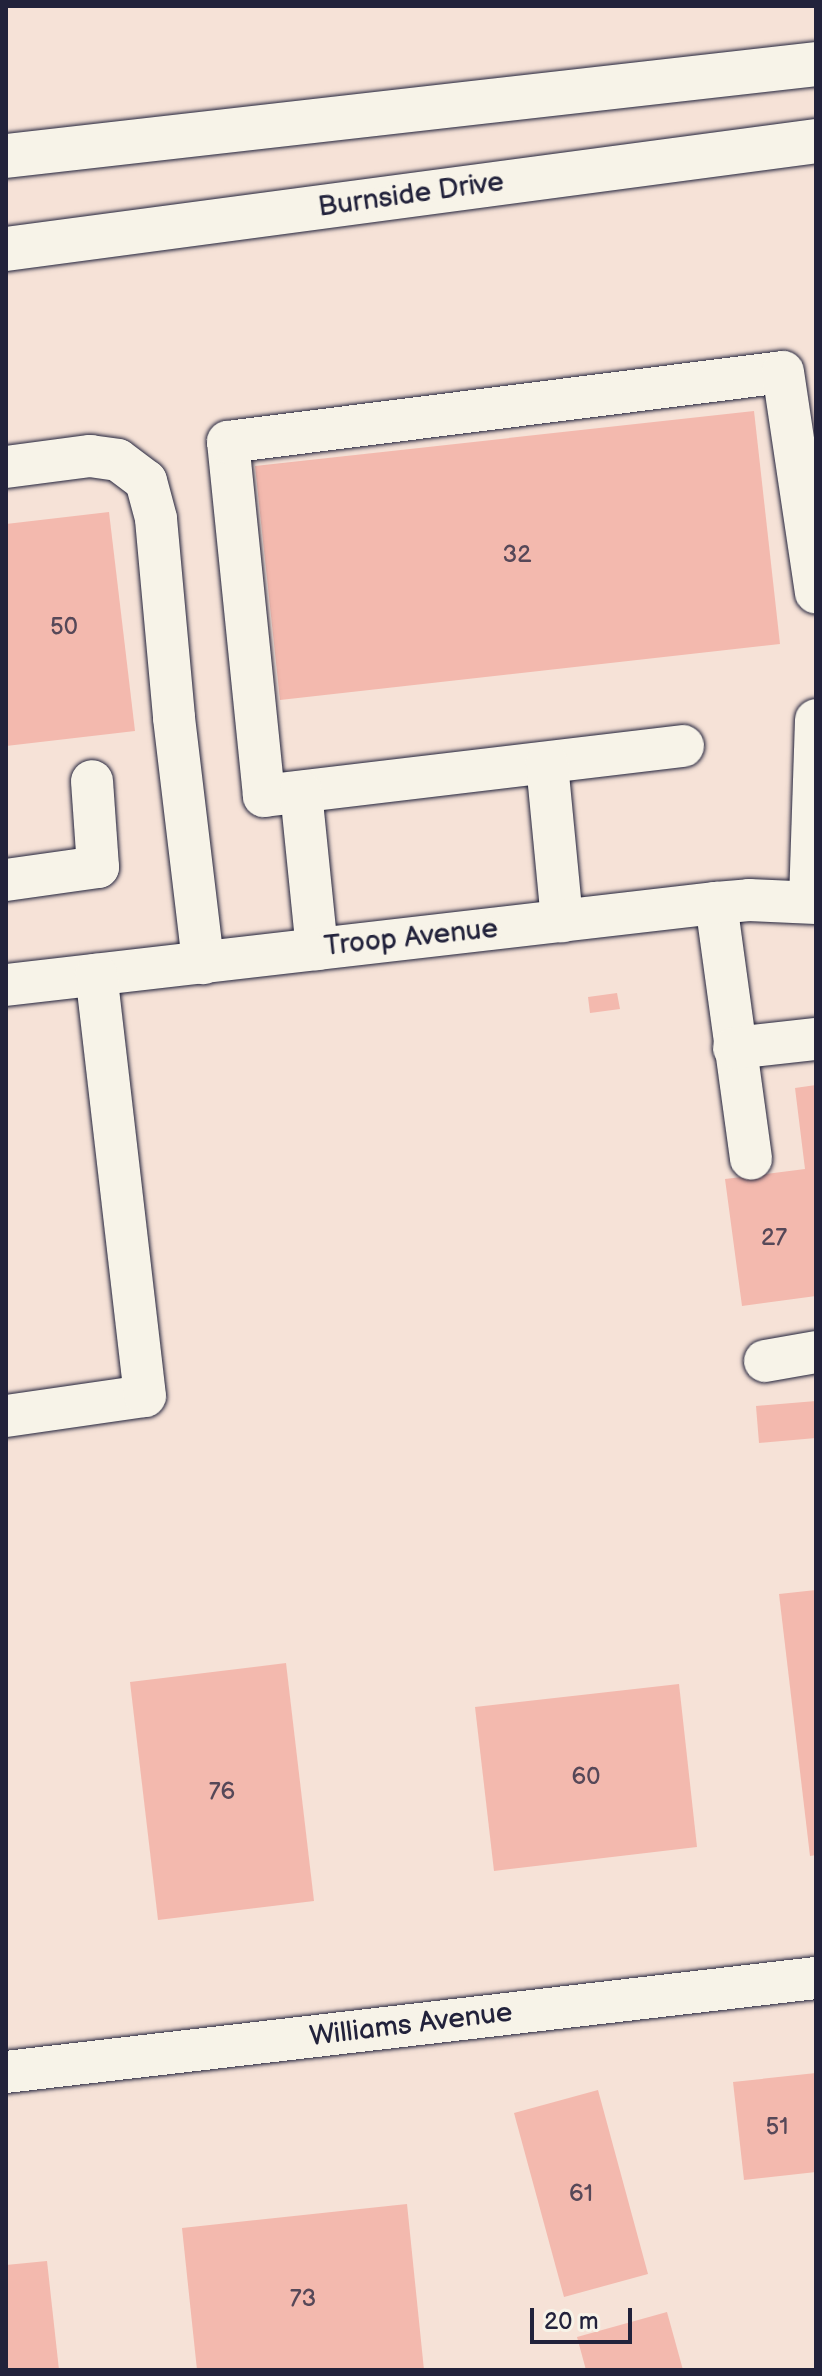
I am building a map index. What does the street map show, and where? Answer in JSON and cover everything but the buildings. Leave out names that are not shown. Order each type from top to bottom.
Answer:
[{"type":"main road","points":[[6,156],[816,64]]},
{"type":"main road","name":"Burnside Drive","points":[[6,249],[816,141]]},
{"type":"street","points":[[683,746],[264,796],[228,442],[783,372],[816,593]]},
{"type":"street","points":[[6,467],[90,456],[118,460],[146,481],[156,519],[174,718],[203,963]]},
{"type":"street","points":[[813,902],[816,720]]},
{"type":"street","points":[[547,764],[562,921]]},
{"type":"street","points":[[6,880],[98,867],[92,781]]},
{"type":"street","points":[[301,792],[317,949]]},
{"type":"street","name":"Troop Avenue","points":[[6,985],[716,903],[813,902]]},
{"type":"street","points":[[716,903],[751,1159]]},
{"type":"street","points":[[6,1416],[145,1396],[96,975]]},
{"type":"street","points":[[734,1048],[816,1039]]},
{"type":"street","points":[[765,1361],[816,1352]]},
{"type":"street","name":"Williams Avenue","points":[[6,2072],[816,1978]]},
{"type":"shaded area","points":[[6,6],[816,6],[816,2370],[6,2370]]}]
